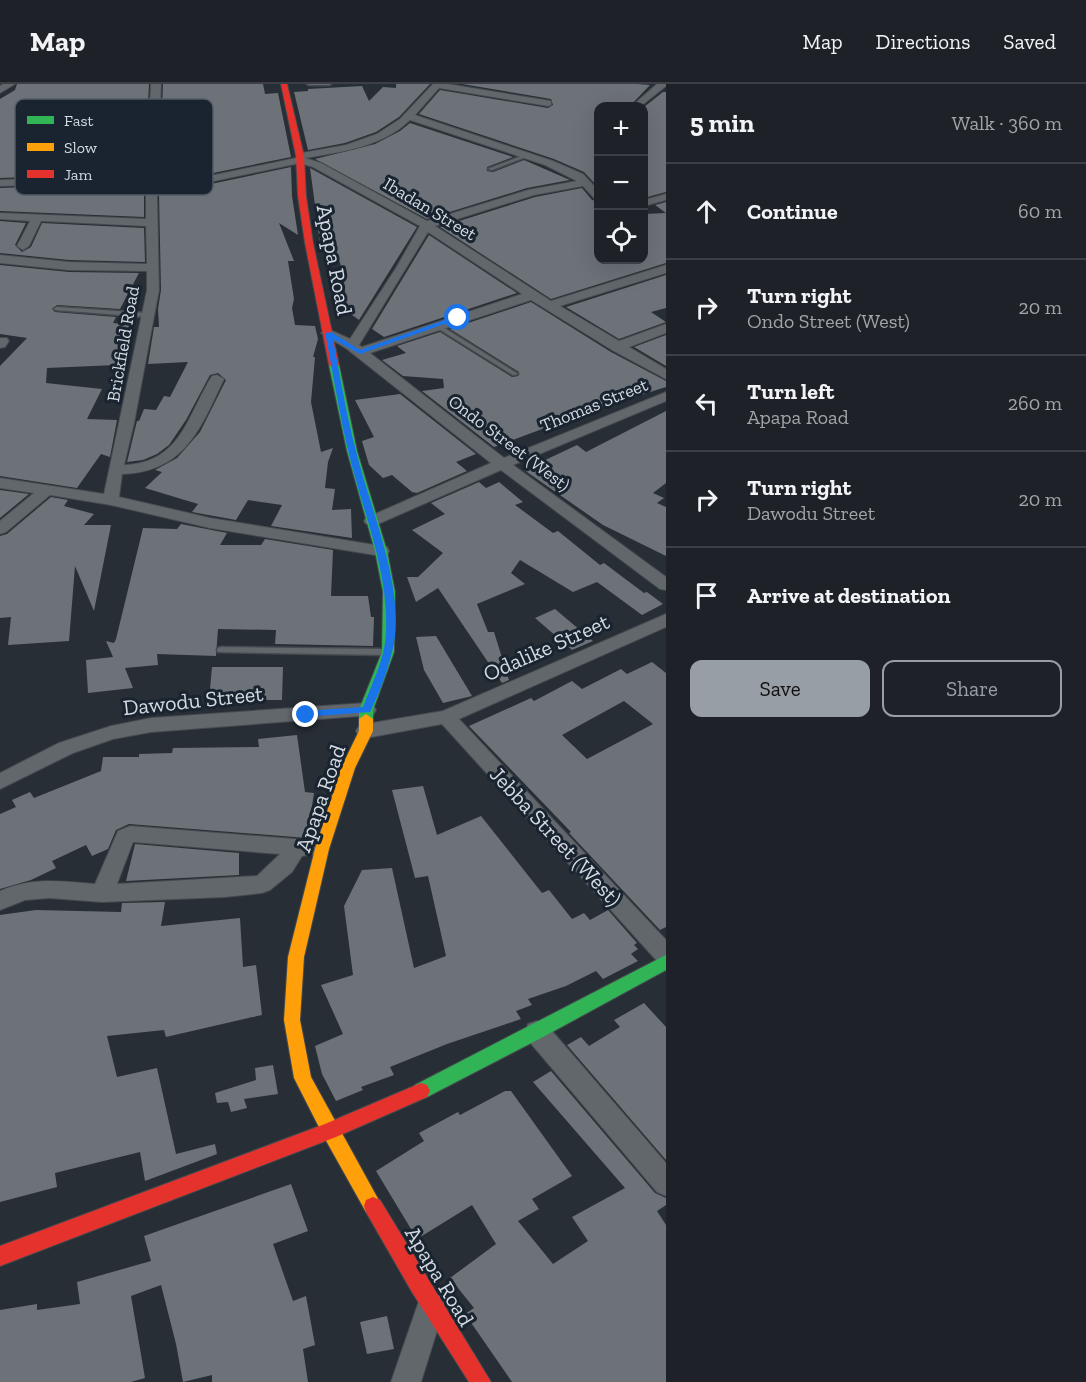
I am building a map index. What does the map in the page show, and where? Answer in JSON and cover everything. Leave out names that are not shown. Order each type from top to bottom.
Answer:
[{"type":"street","points":[[0,90],[10,84]]},
{"type":"street","name":"Brickfield Road","points":[[155,99],[156,84]]},
{"type":"street","name":"Apapa Road","points":[[284,84],[300,158],[302,196],[309,243],[352,451],[381,551],[389,592],[390,633],[388,652],[366,710],[366,731],[348,768],[322,849],[296,957],[292,1020],[303,1078],[330,1131],[431,1303],[481,1382]]},
{"type":"street","points":[[213,174],[300,158],[366,142],[392,130],[437,84],[548,103]]},
{"type":"street","points":[[641,102],[663,84]]},
{"type":"street","points":[[407,116],[549,162],[587,182],[594,190]]},
{"type":"street","name":"Ibadan Street","points":[[300,158],[317,165],[426,225],[532,295],[666,375]]},
{"type":"street","points":[[356,349],[426,225],[532,192],[587,182]]},
{"type":"street","points":[[0,183],[15,183]]},
{"type":"street","name":"Brickfield Road","points":[[111,500],[115,470],[128,423],[146,315],[153,290],[152,195]]},
{"type":"street","points":[[648,201],[666,197]]},
{"type":"street","points":[[0,216],[152,223]]},
{"type":"street","points":[[23,246],[37,218]]},
{"type":"street","points":[[2,262],[153,268]]},
{"type":"street","points":[[550,305],[666,268]]},
{"type":"street","points":[[356,349],[532,295]]},
{"type":"street","points":[[617,347],[666,328]]},
{"type":"street","name":"Ondo Street (West)","points":[[328,333],[356,349],[502,464],[666,585]]},
{"type":"street","points":[[115,470],[148,467],[177,448],[192,431],[217,380]]},
{"type":"street","name":"Thomas Street","points":[[372,521],[666,396]]},
{"type":"street","points":[[0,483],[111,500],[210,523],[381,551]]},
{"type":"street","points":[[0,529],[46,490]]},
{"type":"street","name":"Odalike Street","points":[[366,731],[446,717],[666,620]]},
{"type":"street","name":"Dawodu Street","points":[[0,782],[66,748],[121,731],[161,724],[366,710]]},
{"type":"street","name":"Jebba Street (West)","points":[[446,717],[666,955]]},
{"type":"street","points":[[102,893],[125,837],[130,834],[322,849]]},
{"type":"street","points":[[0,901],[23,891],[49,889],[102,893],[225,888],[262,884],[284,866],[296,847]]},
{"type":"street","points":[[0,1256],[330,1131],[432,1086],[666,962]]},
{"type":"street","points":[[537,1032],[666,1183]]},
{"type":"street","points":[[406,1382],[431,1303]]},
{"type":"lane","points":[[309,84],[329,84]]},
{"type":"lane","points":[[490,169],[529,155]]},
{"type":"lane","points":[[57,309],[146,315]]},
{"type":"lane","points":[[436,325],[515,374]]},
{"type":"lane","points":[[221,650],[388,652]]},
{"type":"building","points":[[17,84],[149,84],[148,99],[15,99],[15,177],[0,178],[0,99],[15,90]]},
{"type":"building","points":[[163,84],[263,84],[265,94],[278,93],[291,157],[213,173],[213,99],[162,99]]},
{"type":"building","points":[[396,84],[430,84],[399,117],[376,132],[345,143],[308,150],[294,92],[362,86],[369,101],[383,87],[396,88]]},
{"type":"building","points":[[462,84],[650,85],[634,102],[594,102],[594,183],[584,172],[554,159],[419,114],[440,90],[548,108],[553,105],[551,99]]},
{"type":"building","points":[[666,92],[666,192],[648,197],[648,156],[648,104]]},
{"type":"building","points":[[410,123],[513,157],[487,167],[487,171],[493,172],[524,160],[570,180],[527,188],[427,219],[315,159],[375,144]]},
{"type":"building","points":[[291,167],[292,196],[298,235],[279,223],[294,261],[288,261],[294,299],[292,308],[295,325],[315,326],[318,339],[313,357],[315,357],[311,402],[321,452],[333,448],[328,462],[325,488],[335,489],[332,510],[351,509],[352,538],[271,526],[282,505],[248,500],[236,520],[192,512],[198,504],[145,488],[162,472],[155,470],[177,458],[200,432],[226,380],[218,373],[210,375],[186,420],[169,445],[143,460],[127,462],[137,421],[144,409],[156,410],[164,396],[170,397],[188,362],[148,364],[154,327],[159,327],[158,309],[161,290],[159,195],[213,195],[213,184]]},
{"type":"building","points":[[310,168],[417,227],[359,320],[348,312],[339,311],[345,291],[340,262],[321,250]]},
{"type":"building","points":[[15,187],[15,195],[144,195],[144,217],[0,211],[0,188]]},
{"type":"building","points":[[582,188],[594,200],[594,264],[648,264],[648,214],[666,213],[666,263],[551,299],[440,227],[535,197]]},
{"type":"building","points":[[666,202],[666,213],[655,205]]},
{"type":"building","points":[[0,221],[26,223],[15,245],[22,252],[31,247],[42,223],[144,228],[145,262],[69,260],[0,253]]},
{"type":"building","points":[[429,235],[517,293],[384,337],[372,329]]},
{"type":"building","points":[[0,265],[69,272],[139,273],[120,309],[57,305],[52,309],[55,312],[116,317],[113,323],[133,325],[116,365],[47,368],[46,383],[102,389],[87,419],[117,420],[110,457],[101,454],[77,488],[0,476],[0,366],[27,338],[0,334]]},
{"type":"building","points":[[666,275],[666,308],[651,312],[666,322],[619,339],[566,307]]},
{"type":"building","points":[[531,302],[611,352],[666,381],[666,387],[593,410],[494,447],[422,391],[444,388],[443,379],[403,376],[382,360],[406,353],[397,346],[440,332],[512,377],[518,376],[519,372],[450,329]]},
{"type":"building","points":[[666,335],[666,366],[634,347]]},
{"type":"building","points":[[400,394],[476,454],[456,462],[467,471],[417,493],[412,492],[392,475],[383,478],[369,465],[362,441],[374,437],[355,400]]},
{"type":"building","points":[[666,411],[666,483],[653,493],[664,498],[657,503],[666,507],[666,556],[603,525],[524,470],[577,445],[586,452]]},
{"type":"building","points":[[479,482],[486,488],[499,482],[523,502],[515,505],[553,533],[558,531],[600,565],[604,563],[644,593],[647,592],[663,604],[642,615],[597,582],[573,592],[520,560],[511,573],[525,584],[477,604],[488,632],[494,632],[509,680],[502,683],[438,588],[416,602],[407,577],[418,577],[443,553],[412,530],[445,514],[431,503]]},
{"type":"building","points":[[0,490],[29,494],[0,518]]},
{"type":"building","points":[[51,497],[68,500],[64,506],[94,514],[84,525],[111,525],[94,611],[75,566],[69,641],[8,645],[11,617],[0,618],[0,536],[7,534]]},
{"type":"building","points":[[181,524],[227,533],[220,545],[261,545],[265,539],[333,550],[331,596],[368,596],[371,617],[374,617],[373,646],[275,644],[276,630],[218,629],[216,656],[157,654],[158,665],[125,668],[133,688],[88,693],[86,660],[113,657],[106,641],[114,643],[116,639],[143,528],[177,529]]},
{"type":"building","points":[[555,609],[593,641],[572,650],[535,618]]},
{"type":"building","points":[[436,636],[472,696],[443,703],[424,670],[416,637]]},
{"type":"building","points":[[652,662],[666,673],[666,927],[660,930],[569,833],[571,832],[469,726],[531,698],[534,701],[572,681],[582,689],[621,669],[627,674]],"holes":[[[624,701],[653,724],[587,759],[562,735]]]},
{"type":"building","points":[[212,667],[283,667],[282,700],[209,700]]},
{"type":"building","points":[[297,735],[305,792],[314,793],[307,838],[129,824],[116,830],[108,849],[92,856],[86,845],[52,861],[56,868],[31,880],[0,889],[0,814],[16,807],[12,800],[30,792],[34,798],[101,771],[103,757],[139,757],[139,754],[172,753],[173,748],[259,747],[258,739]]},
{"type":"building","points":[[423,786],[437,835],[481,816],[542,893],[549,890],[572,919],[584,913],[590,920],[608,910],[637,943],[634,945],[638,949],[631,954],[638,961],[603,979],[596,971],[566,986],[528,999],[532,1005],[516,1011],[521,1019],[447,1044],[390,1067],[394,1075],[361,1087],[363,1090],[336,1101],[322,1074],[315,1046],[343,1034],[321,985],[353,975],[344,906],[362,870],[392,868],[414,968],[446,956],[428,876],[415,878],[392,790]]},
{"type":"building","points":[[135,844],[239,853],[239,875],[126,881]]},
{"type":"building","points":[[165,902],[161,926],[240,918],[243,967],[256,965],[262,1015],[166,1037],[164,1030],[107,1036],[117,1077],[157,1068],[176,1154],[215,1144],[217,1154],[145,1181],[140,1152],[55,1173],[57,1187],[0,1202],[0,915],[36,910],[121,912],[122,903]]},
{"type":"building","points":[[644,1003],[666,1027],[666,1160],[567,1045],[581,1037],[589,1046],[620,1027],[614,1020]]},
{"type":"building","points":[[273,1065],[278,1094],[244,1099],[247,1108],[231,1112],[228,1102],[217,1103],[215,1093],[256,1080],[255,1068]]},
{"type":"building","points":[[551,1071],[655,1193],[666,1198],[666,1205],[657,1211],[666,1225],[666,1382],[512,1382],[465,1314],[474,1308],[450,1278],[496,1244],[472,1205],[417,1239],[376,1171],[424,1141],[419,1133],[458,1112],[460,1115],[505,1091],[511,1091],[572,1176],[532,1199],[539,1209],[518,1221],[553,1264],[588,1241],[572,1217],[625,1188],[533,1082]]},
{"type":"building","points":[[291,1184],[308,1231],[273,1244],[293,1301],[306,1296],[315,1345],[303,1349],[308,1382],[212,1382],[212,1375],[183,1382],[161,1285],[131,1296],[145,1378],[131,1382],[0,1382],[0,1310],[37,1304],[37,1310],[80,1304],[77,1282],[151,1261],[144,1236]]},
{"type":"building","points":[[387,1316],[394,1349],[367,1354],[360,1322]]},
{"type":"traffic: fast","points":[[334,365],[352,451],[381,551],[389,592],[388,652],[366,710],[366,719]]},
{"type":"traffic: fast","points":[[421,1091],[537,1032],[666,962]]},
{"type":"traffic: slow","points":[[366,719],[366,731],[348,768],[322,849],[296,957],[292,1020],[303,1078],[373,1206]]},
{"type":"traffic: jam","points":[[284,84],[300,156],[302,196],[309,243],[334,365]]},
{"type":"traffic: jam","points":[[0,1256],[330,1131],[421,1091]]},
{"type":"traffic: jam","points":[[373,1206],[419,1285],[481,1382]]},
{"type":"route","points":[[306,715],[366,710],[388,652],[390,633],[389,592],[381,551],[352,451],[328,333],[352,345],[360,352],[458,318]]}]
